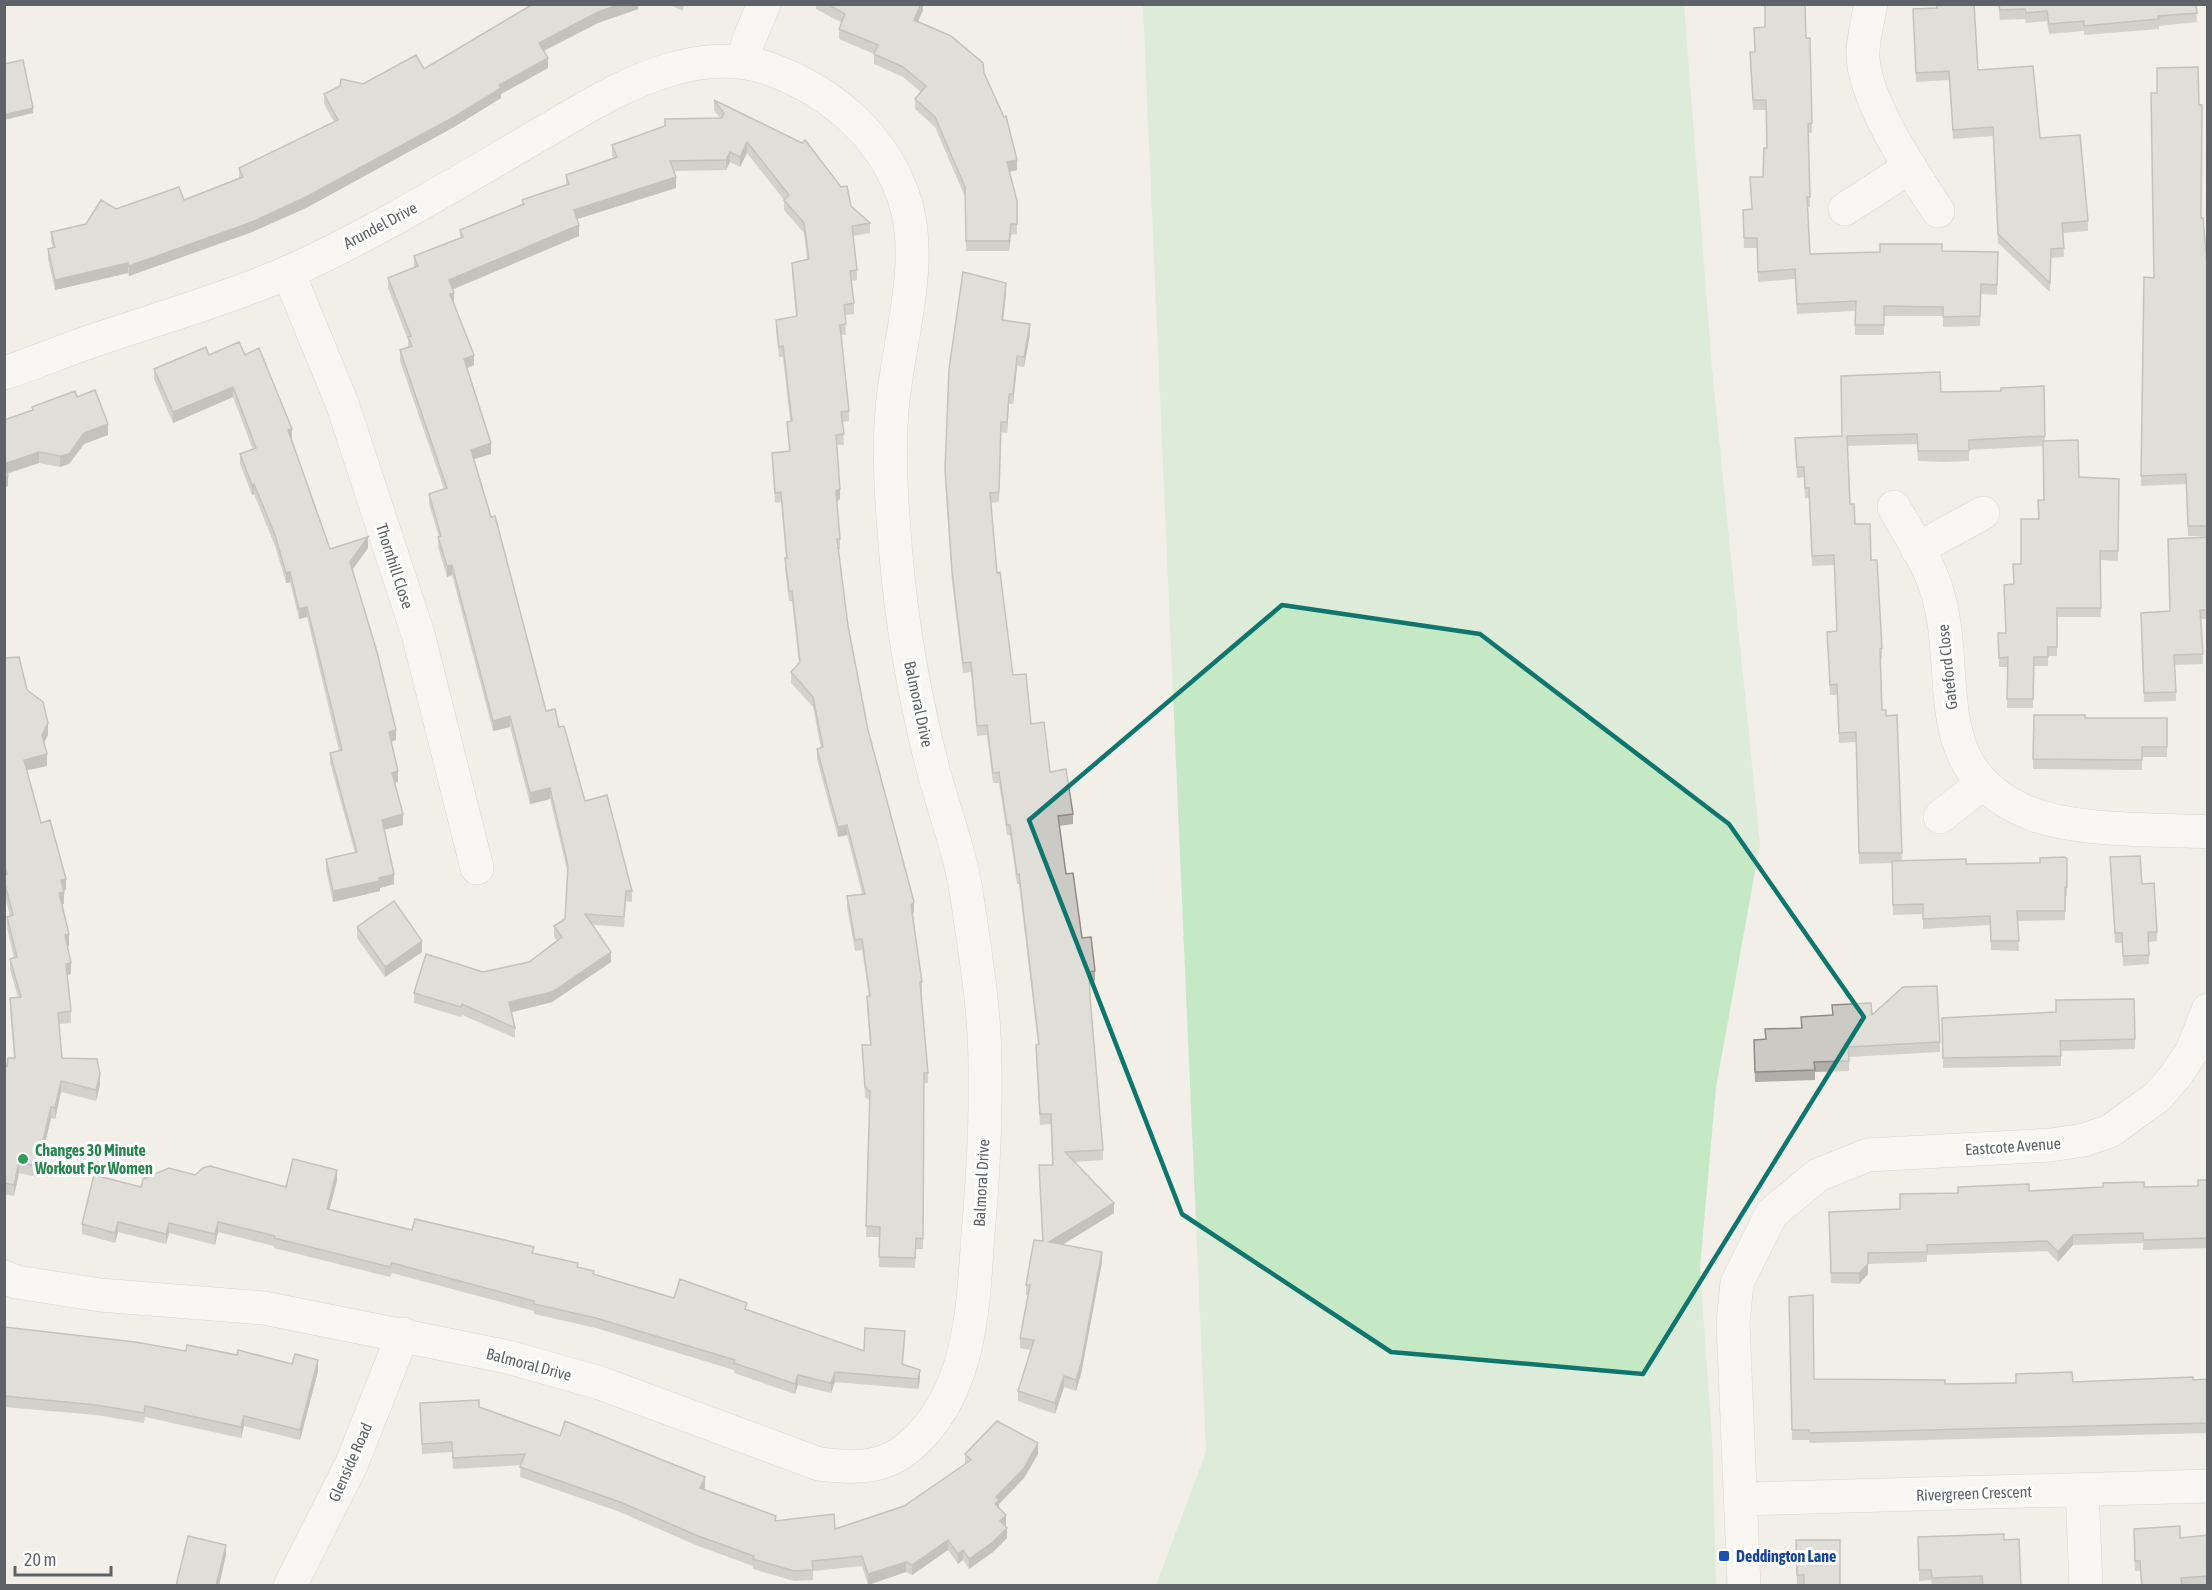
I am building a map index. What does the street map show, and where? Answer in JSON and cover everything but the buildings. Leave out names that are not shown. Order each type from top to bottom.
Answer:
[{"type":"street","points":[[744,62],[748,42],[764,4]]},
{"type":"street","points":[[1871,4],[1863,51],[1868,82],[1883,118],[1938,211]]},
{"type":"street","name":"Arundel Drive","points":[[5,369],[288,272],[394,219],[593,103],[644,78],[694,63],[744,62]]},
{"type":"street","name":"Balmoral Drive","points":[[4,1277],[16,1282],[100,1295],[264,1308],[403,1334],[508,1357],[600,1383],[819,1464],[854,1469],[880,1463],[909,1448],[940,1412],[957,1375],[972,1324],[984,1133],[986,1059],[966,888],[925,738],[908,654],[897,564],[891,484],[892,411],[910,281],[912,236],[906,202],[890,163],[874,139],[832,100],[793,79],[744,62]]},
{"type":"street","points":[[1845,209],[1910,167]]},
{"type":"street","name":"Thornhill Close","points":[[288,272],[342,403],[418,634],[477,868]]},
{"type":"street","name":"Gateford Close","points":[[1894,507],[1936,587],[1946,634],[1951,713],[1958,741],[1982,783],[2005,801],[2033,814],[2069,823],[2208,832]]},
{"type":"street","points":[[1917,549],[1983,513]]},
{"type":"street","points":[[1940,817],[1982,783]]},
{"type":"street","name":"Eastcote Avenue","points":[[1740,1499],[1733,1323],[1737,1283],[1772,1213],[1818,1175],[1869,1155],[2051,1145],[2084,1140],[2109,1131],[2157,1097],[2176,1076],[2192,1051],[2208,1010]]},
{"type":"street","name":"Glenside Road","points":[[290,1586],[352,1463],[403,1334]]},
{"type":"street","name":"Rivergreen Crescent","points":[[1740,1499],[2208,1486]]},
{"type":"street","points":[[2082,1490],[2086,1586]]},
{"type":"street","points":[[1740,1499],[1744,1586]]},
{"type":"highlighted area","points":[[1282,605],[1480,634],[1729,824],[1864,1017],[1643,1374],[1391,1352],[1182,1214],[1029,820]]},
{"type":"green space","points":[[1143,5],[1684,5],[1712,369],[1760,844],[1716,1087],[1700,1267],[1712,1440],[1716,1585],[1156,1585],[1206,1452]]},
{"type":"place","name":"Changes 30 Minute Workout For Women","points":[[23,1159]]},
{"type":"place","name":"Deddington Lane","points":[[1724,1556]]}]
